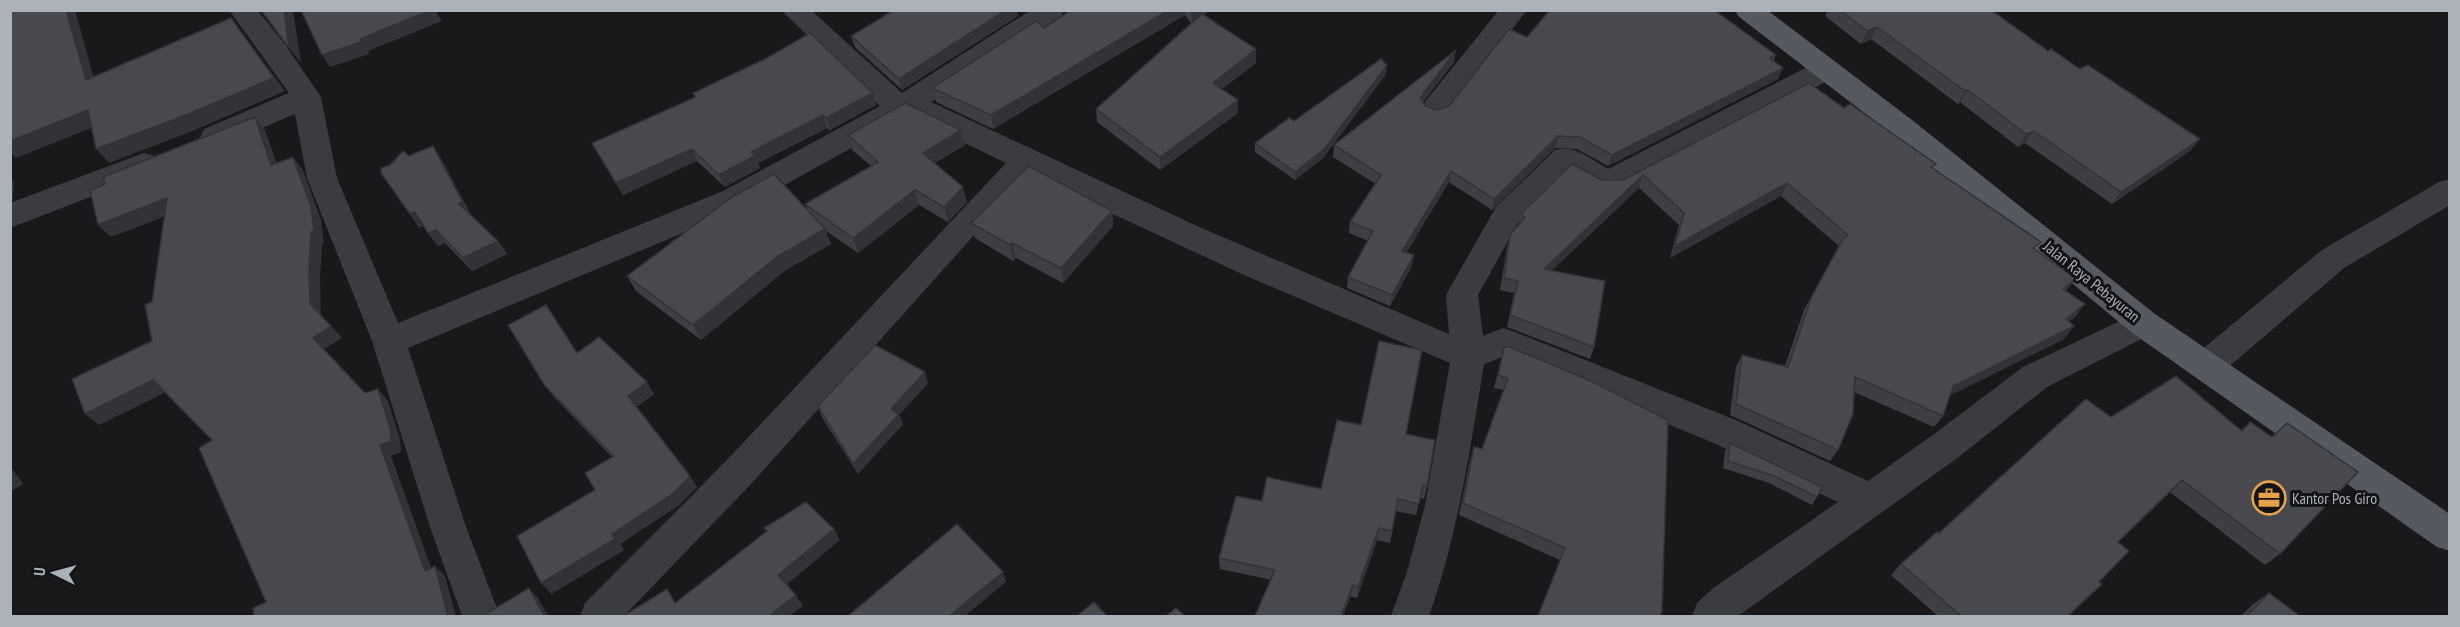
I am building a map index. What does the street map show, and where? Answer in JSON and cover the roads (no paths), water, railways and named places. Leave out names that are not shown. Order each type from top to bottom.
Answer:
[{"type":"main road","name":"Jalan Raya Pebayuran","points":[[1748,10],[1902,127],[2143,322],[2450,535]]},
{"type":"street","points":[[794,10],[904,105],[1342,306],[1468,356],[1503,342],[1726,432],[1869,498]]},
{"type":"street","points":[[389,341],[734,199],[904,105],[1051,10]]},
{"type":"street","points":[[1435,109],[1514,10]]},
{"type":"street","points":[[248,12],[307,97],[322,178],[389,341],[448,527],[481,616]]},
{"type":"street","points":[[1410,616],[1426,572],[1443,505],[1468,356],[1462,295],[1507,215],[1566,158],[1607,183],[1825,70]]},
{"type":"street","points":[[10,216],[180,151],[307,97]]},
{"type":"street","points":[[599,616],[738,473],[965,225],[1027,161]]},
{"type":"street","points":[[2206,366],[2333,259],[2450,190]]},
{"type":"street","points":[[1711,616],[1726,602],[1869,498],[1947,445],[2034,377],[2143,322]]},
{"type":"place","name":"Kantor Pos Giro","points":[[2269,498]]}]
